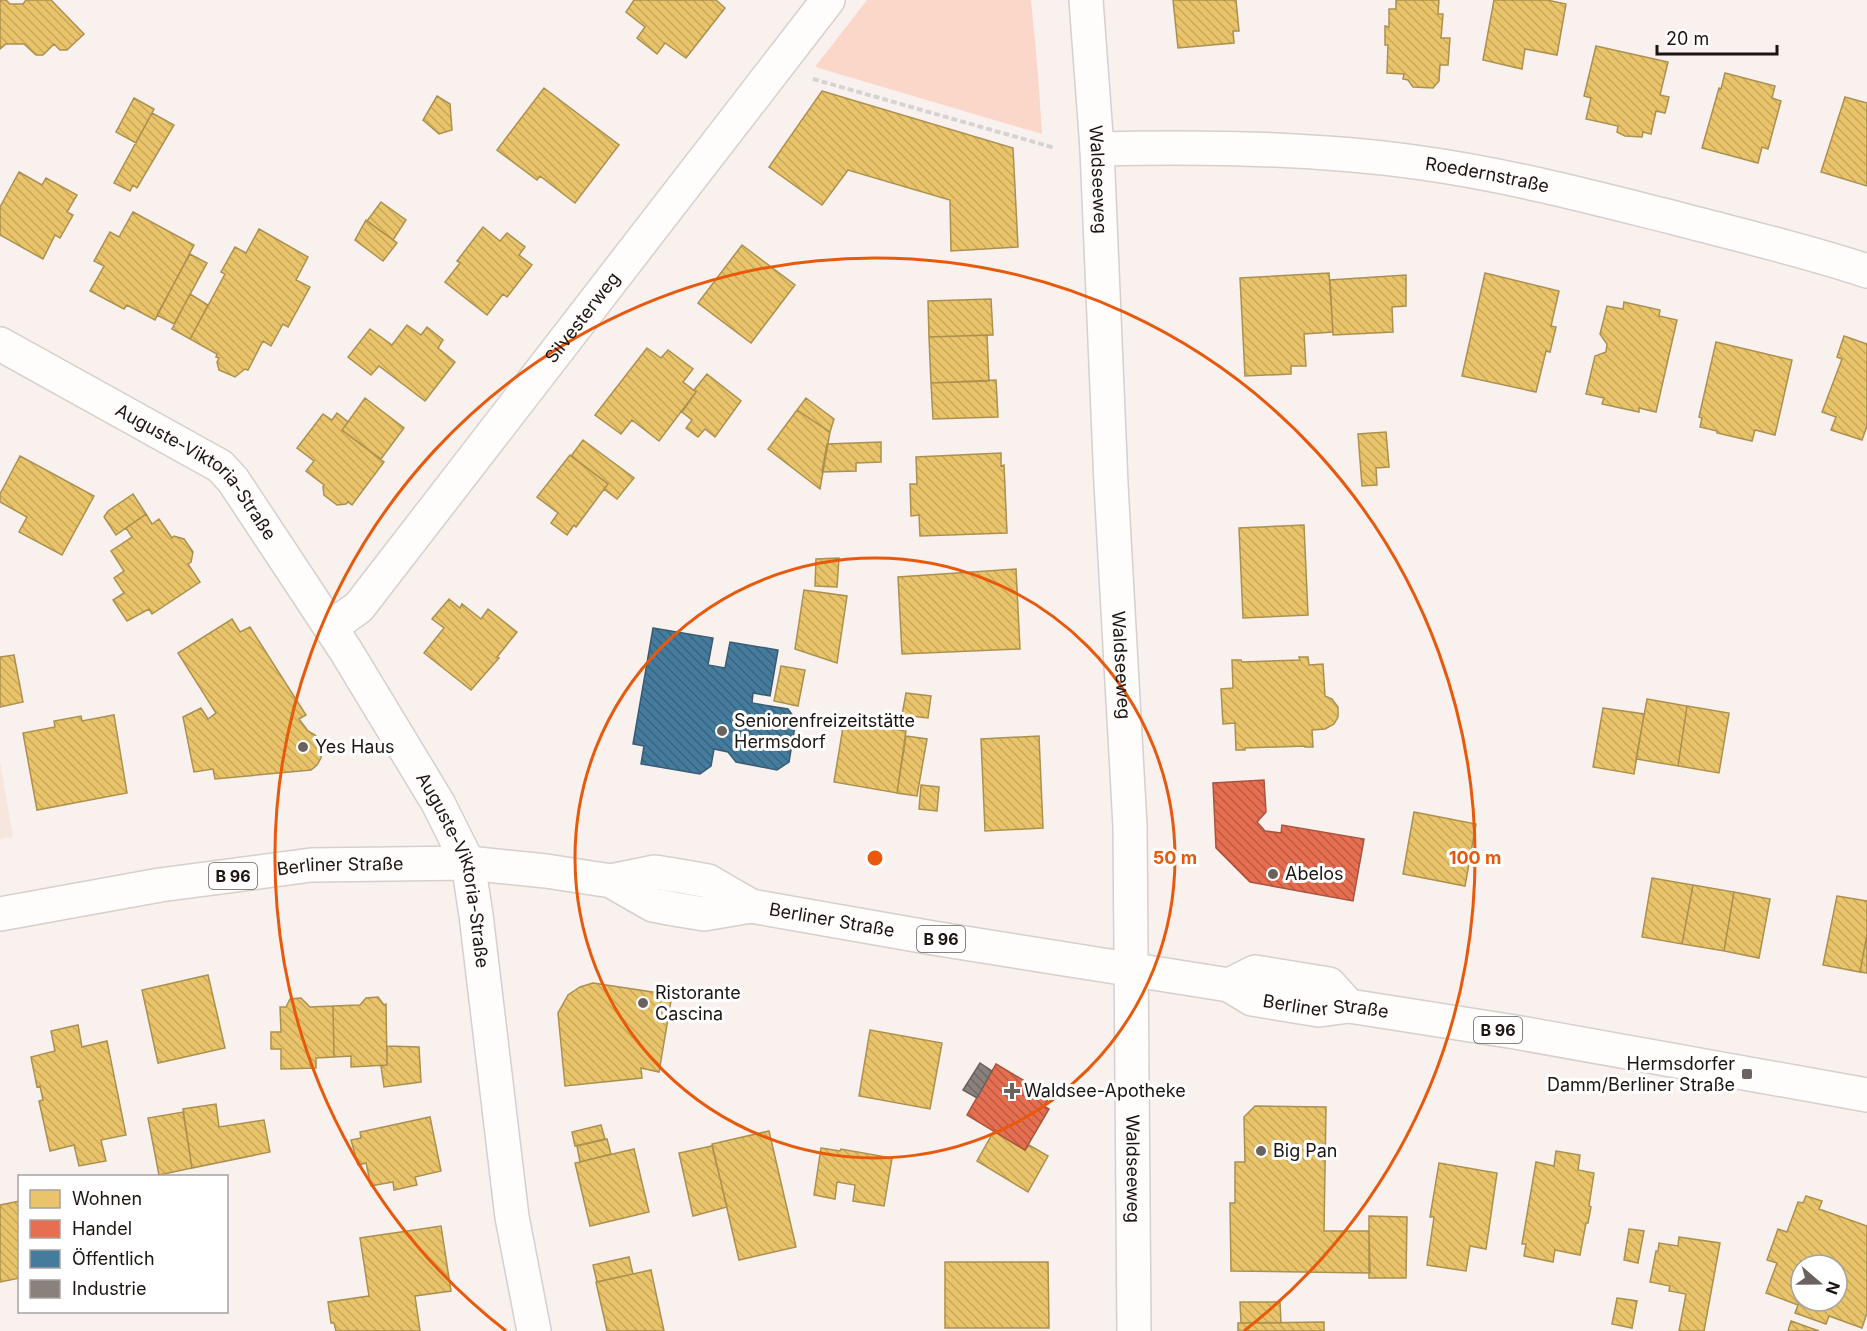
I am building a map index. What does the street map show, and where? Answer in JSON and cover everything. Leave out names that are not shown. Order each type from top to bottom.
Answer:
[{"type":"street","name":"Silvesterweg","points":[[331,627],[358,607],[828,0]]},
{"type":"street","name":"Waldseeweg","points":[[1086,0],[1097,149],[1130,826],[1134,1331]]},
{"type":"street","name":"Roedernstraße","points":[[1097,149],[1228,148],[1350,155],[1423,163],[1517,180],[1612,202],[1775,244],[1867,271]]},
{"type":"street","name":"Auguste-Viktoria-Straße","points":[[0,344],[220,466],[233,480],[331,627],[438,803],[468,863],[512,1217],[534,1331]]},
{"type":"street","name":"Berliner Straße","points":[[0,914],[160,885],[311,865],[468,863],[546,871],[611,881],[656,872],[708,881],[751,906],[1229,986],[1252,999],[1318,1010],[1349,1006],[1515,1032],[1867,1095]]},
{"type":"path","points":[[803,76],[1054,148]]},
{"type":"shaded area","points":[[867,0],[1031,0],[1042,134],[815,67]]},
{"type":"shaded area","points":[[0,762],[13,837],[0,839]]},
{"type":"building: Wohnen","points":[[0,0],[6,0],[10,4],[23,4],[26,0],[51,0],[84,34],[67,50],[60,50],[54,44],[43,55],[36,55],[24,44],[6,44],[0,49]]},
{"type":"building: Wohnen","points":[[634,0],[716,0],[725,8],[686,58],[665,43],[657,54],[637,38],[645,27],[626,12]]},
{"type":"building: Wohnen","points":[[1173,0],[1236,0],[1239,31],[1233,31],[1234,43],[1178,48]]},
{"type":"building: Wohnen","points":[[1396,0],[1439,0],[1438,14],[1443,14],[1441,38],[1450,38],[1448,65],[1440,65],[1439,81],[1433,88],[1413,87],[1408,80],[1403,79],[1404,74],[1387,73],[1388,45],[1385,45],[1385,26],[1389,27],[1389,9],[1396,9]]},
{"type":"building: Wohnen","points":[[1494,0],[1547,0],[1566,4],[1557,55],[1525,49],[1522,69],[1483,60]]},
{"type":"building: Wohnen","points":[[1596,46],[1668,62],[1660,95],[1669,97],[1665,113],[1656,111],[1651,134],[1643,132],[1642,137],[1625,136],[1617,132],[1618,126],[1586,119],[1591,98],[1584,96]]},
{"type":"building: Wohnen","points":[[1725,73],[1775,86],[1772,98],[1781,101],[1768,149],[1762,147],[1758,163],[1702,148]]},
{"type":"building: Wohnen","points":[[544,88],[619,145],[575,203],[540,176],[537,180],[497,150]]},
{"type":"building: Wohnen","points":[[822,91],[1013,148],[1018,247],[951,251],[950,200],[848,170],[822,205],[769,167]]},
{"type":"building: Wohnen","points":[[437,96],[450,104],[452,130],[439,134],[423,120]]},
{"type":"building: Wohnen","points":[[1845,97],[1867,103],[1867,186],[1821,172]]},
{"type":"building: Wohnen","points":[[134,98],[154,109],[136,143],[116,132]]},
{"type":"building: Wohnen","points":[[152,113],[174,125],[137,188],[133,185],[130,191],[114,183]]},
{"type":"building: Wohnen","points":[[19,172],[42,185],[46,178],[77,195],[67,212],[73,215],[60,238],[55,235],[43,259],[0,235],[0,207]]},
{"type":"building: Wohnen","points":[[381,202],[406,220],[393,240],[367,221]]},
{"type":"building: Wohnen","points":[[133,212],[194,245],[155,320],[127,305],[124,309],[90,291],[104,266],[94,261],[110,232],[119,237]]},
{"type":"building: Wohnen","points":[[366,220],[397,243],[383,261],[355,240]]},
{"type":"building: Wohnen","points":[[483,227],[500,241],[507,233],[525,247],[519,255],[532,265],[507,297],[503,294],[487,315],[445,282],[460,263],[457,261]]},
{"type":"building: Wohnen","points":[[259,229],[308,257],[296,280],[310,287],[288,327],[283,324],[271,346],[263,341],[248,370],[245,369],[235,377],[219,370],[217,354],[190,339],[225,274],[221,272],[235,247],[246,253]]},
{"type":"building: Wohnen","points":[[742,245],[795,285],[751,343],[698,303]]},
{"type":"building: Wohnen","points":[[190,254],[207,263],[174,324],[157,315]]},
{"type":"building: Wohnen","points":[[1329,273],[1333,332],[1304,334],[1306,366],[1291,366],[1291,374],[1245,376],[1240,278]]},
{"type":"building: Wohnen","points":[[1485,273],[1559,291],[1551,326],[1556,327],[1550,352],[1546,351],[1536,392],[1462,376]]},
{"type":"building: Wohnen","points":[[1406,275],[1406,306],[1392,307],[1393,332],[1333,335],[1330,280]]},
{"type":"building: Wohnen","points":[[190,294],[208,305],[190,339],[172,329]]},
{"type":"building: Wohnen","points":[[991,299],[993,335],[929,337],[928,301]]},
{"type":"building: Wohnen","points":[[1624,302],[1660,310],[1659,316],[1677,320],[1656,412],[1639,408],[1639,412],[1602,404],[1604,398],[1586,394],[1595,356],[1606,352],[1607,344],[1600,334],[1607,306],[1623,309]]},
{"type":"building: Wohnen","points":[[407,325],[421,335],[427,327],[443,340],[438,348],[455,362],[425,401],[379,366],[371,375],[348,357],[370,329],[392,345]]},
{"type":"building: Wohnen","points":[[987,335],[989,381],[931,383],[929,337]]},
{"type":"building: Wohnen","points":[[1844,336],[1867,344],[1867,426],[1862,440],[1831,430],[1836,417],[1822,412],[1842,359],[1837,357]]},
{"type":"building: Wohnen","points":[[1716,342],[1792,360],[1775,435],[1755,430],[1752,441],[1700,427],[1702,418],[1699,417]]},
{"type":"building: Wohnen","points":[[647,348],[661,358],[668,350],[693,369],[683,382],[696,392],[659,441],[632,420],[621,434],[595,415]]},
{"type":"building: Wohnen","points":[[707,374],[741,401],[715,437],[705,429],[698,437],[686,428],[692,420],[682,412],[696,392],[694,390]]},
{"type":"building: Wohnen","points":[[996,380],[998,417],[933,419],[931,383]]},
{"type":"building: Wohnen","points":[[365,398],[404,428],[381,459],[342,430]]},
{"type":"building: Wohnen","points":[[806,398],[834,419],[830,432],[797,410]]},
{"type":"building: Wohnen","points":[[797,410],[830,432],[820,489],[768,449]]},
{"type":"building: Wohnen","points":[[337,413],[348,422],[342,430],[384,462],[352,505],[348,502],[337,505],[324,495],[324,485],[306,471],[314,461],[297,448],[323,414],[332,420]]},
{"type":"building: Wohnen","points":[[1386,432],[1389,467],[1376,468],[1377,485],[1362,486],[1358,434]]},
{"type":"building: Wohnen","points":[[583,440],[634,478],[617,499],[604,489],[608,484],[571,456]]},
{"type":"building: Wohnen","points":[[881,442],[881,462],[856,463],[856,471],[822,472],[827,444]]},
{"type":"building: Wohnen","points":[[1001,453],[1001,466],[1004,465],[1007,533],[920,536],[919,515],[911,516],[910,484],[917,484],[916,457]]},
{"type":"building: Wohnen","points":[[570,455],[608,484],[576,527],[574,525],[567,535],[551,523],[558,513],[537,497]]},
{"type":"building: Wohnen","points":[[20,456],[94,496],[62,555],[19,532],[27,517],[0,502],[0,494]]},
{"type":"building: Wohnen","points":[[133,494],[146,514],[116,535],[104,517],[108,511]]},
{"type":"building: Wohnen","points":[[146,514],[152,524],[159,519],[172,538],[174,536],[184,539],[193,552],[191,562],[188,564],[200,582],[152,614],[149,609],[127,621],[113,600],[124,593],[114,578],[124,571],[111,551],[132,537],[126,528]]},
{"type":"building: Wohnen","points":[[1304,525],[1308,615],[1243,618],[1239,528]]},
{"type":"building: Wohnen","points":[[839,558],[837,587],[815,586],[816,559]]},
{"type":"building: Wohnen","points":[[1016,569],[1020,649],[902,654],[898,577]]},
{"type":"building: Wohnen","points":[[804,590],[847,596],[837,663],[795,649]]},
{"type":"building: Wohnen","points":[[449,599],[460,608],[462,604],[481,619],[488,609],[517,632],[497,657],[499,658],[471,690],[424,653],[444,628],[432,619]]},
{"type":"building: Wohnen","points":[[232,619],[240,632],[250,627],[306,715],[299,719],[308,731],[315,735],[322,749],[321,758],[311,770],[215,779],[213,769],[194,772],[183,717],[201,708],[208,719],[216,713],[178,653]]},
{"type":"building: Wohnen","points":[[14,655],[23,702],[0,707],[0,657]]},
{"type":"building: Wohnen","points":[[1299,657],[1308,657],[1309,665],[1323,664],[1325,696],[1332,699],[1338,707],[1338,717],[1334,724],[1325,729],[1312,730],[1313,747],[1236,750],[1235,723],[1223,724],[1221,689],[1233,688],[1232,660],[1242,662],[1300,660]]},
{"type":"building: Wohnen","points":[[781,666],[805,670],[798,706],[774,701]]},
{"type":"building: Wohnen","points":[[906,693],[931,696],[928,718],[902,715]]},
{"type":"building: Wohnen","points":[[1647,699],[1687,706],[1678,766],[1636,759]]},
{"type":"building: Wohnen","points":[[1687,706],[1729,713],[1719,773],[1678,766]]},
{"type":"building: Wohnen","points":[[1603,708],[1644,714],[1634,774],[1593,767]]},
{"type":"building: Wohnen","points":[[114,715],[127,793],[37,810],[23,733],[55,727],[54,721],[81,716],[82,721]]},
{"type":"building: Wohnen","points":[[844,721],[906,731],[897,793],[834,782]]},
{"type":"building: Wohnen","points":[[906,736],[927,739],[917,796],[897,793]]},
{"type":"building: Wohnen","points":[[1039,736],[1043,828],[985,831],[981,739]]},
{"type":"building: Wohnen","points":[[921,785],[939,787],[937,811],[919,809]]},
{"type":"building: Wohnen","points":[[1414,812],[1476,824],[1465,886],[1403,874]]},
{"type":"building: Wohnen","points":[[1652,878],[1693,885],[1682,944],[1642,937]]},
{"type":"building: Wohnen","points":[[1693,885],[1734,892],[1724,951],[1682,944]]},
{"type":"building: Wohnen","points":[[1734,892],[1770,899],[1759,958],[1724,951]]},
{"type":"building: Wohnen","points":[[1837,896],[1867,901],[1867,934],[1860,972],[1823,965]]},
{"type":"building: Wohnen","points":[[1867,934],[1867,973],[1860,972]]},
{"type":"building: Wohnen","points":[[208,975],[225,1048],[158,1063],[142,990]]},
{"type":"building: Wohnen","points":[[593,983],[672,995],[659,1072],[641,1068],[642,1078],[565,1086],[558,1013],[568,995],[580,987]]},
{"type":"building: Wohnen","points":[[378,997],[384,1005],[386,1004],[387,1065],[351,1067],[351,1056],[334,1057],[333,1006],[360,1005],[366,998]]},
{"type":"building: Wohnen","points":[[301,998],[310,1007],[333,1006],[334,1057],[316,1058],[316,1068],[281,1069],[281,1049],[271,1049],[271,1032],[281,1032],[280,1007],[286,1007],[290,999]]},
{"type":"building: Wohnen","points":[[78,1025],[82,1047],[107,1041],[126,1135],[101,1140],[106,1161],[79,1166],[74,1145],[50,1151],[39,1101],[43,1100],[40,1086],[37,1087],[31,1057],[55,1051],[51,1031]]},
{"type":"building: Wohnen","points":[[870,1030],[942,1043],[930,1109],[859,1096]]},
{"type":"building: Wohnen","points":[[387,1046],[419,1047],[421,1082],[384,1087],[381,1066],[387,1065]]},
{"type":"building: Wohnen","points":[[216,1104],[219,1127],[264,1120],[270,1152],[192,1168],[183,1109]]},
{"type":"building: Wohnen","points":[[1255,1106],[1326,1107],[1324,1231],[1369,1231],[1370,1273],[1231,1271],[1230,1203],[1235,1203],[1235,1162],[1245,1162],[1244,1117]]},
{"type":"building: Wohnen","points":[[183,1112],[192,1168],[159,1175],[148,1118]]},
{"type":"building: Wohnen","points":[[430,1117],[441,1171],[415,1177],[417,1185],[394,1190],[393,1182],[371,1186],[366,1163],[358,1165],[351,1140],[361,1138],[360,1132]]},
{"type":"building: Wohnen","points":[[601,1125],[605,1139],[575,1146],[572,1132]]},
{"type":"building: Wohnen","points":[[769,1131],[796,1247],[739,1260],[712,1144]]},
{"type":"building: Wohnen","points":[[994,1131],[1025,1150],[1029,1145],[1048,1156],[1028,1192],[977,1161]]},
{"type":"building: Wohnen","points":[[607,1139],[611,1154],[580,1162],[577,1146]]},
{"type":"building: Wohnen","points":[[712,1146],[727,1207],[693,1216],[679,1153]]},
{"type":"building: Wohnen","points":[[821,1148],[892,1158],[884,1206],[853,1201],[855,1185],[837,1182],[835,1199],[814,1195]]},
{"type":"building: Wohnen","points":[[634,1149],[649,1212],[590,1226],[575,1163]]},
{"type":"building: Wohnen","points":[[1556,1151],[1580,1155],[1578,1170],[1594,1173],[1589,1206],[1591,1207],[1580,1255],[1555,1250],[1553,1262],[1524,1256],[1526,1244],[1522,1244],[1536,1162],[1554,1166]]},
{"type":"building: Wohnen","points":[[1439,1163],[1497,1173],[1486,1249],[1470,1246],[1466,1271],[1427,1265],[1434,1217],[1430,1217]]},
{"type":"building: Wohnen","points":[[1806,1196],[1822,1201],[1819,1209],[1867,1226],[1867,1313],[1862,1328],[1829,1316],[1826,1324],[1795,1313],[1849,1313],[1849,1253],[1789,1253],[1789,1302],[1766,1293],[1777,1263],[1767,1260],[1778,1229],[1787,1232],[1798,1202],[1803,1203]]},
{"type":"building: Wohnen","points":[[18,1201],[18,1278],[0,1282],[0,1205]]},
{"type":"building: Wohnen","points":[[1369,1216],[1407,1217],[1406,1278],[1369,1278]]},
{"type":"building: Wohnen","points":[[441,1226],[451,1291],[415,1296],[420,1331],[336,1331],[334,1323],[331,1323],[328,1302],[369,1296],[360,1238]]},
{"type":"building: Wohnen","points":[[1629,1229],[1644,1231],[1638,1263],[1624,1260]]},
{"type":"building: Wohnen","points":[[1679,1237],[1720,1243],[1704,1331],[1679,1331],[1686,1294],[1669,1291],[1670,1286],[1650,1282],[1659,1243],[1678,1246]]},
{"type":"building: Wohnen","points":[[629,1257],[633,1274],[597,1282],[593,1265]]},
{"type":"building: Wohnen","points":[[945,1262],[1048,1262],[1049,1328],[945,1328]]},
{"type":"building: Wohnen","points":[[651,1270],[664,1331],[607,1331],[596,1282]]},
{"type":"building: Wohnen","points":[[1617,1298],[1637,1301],[1632,1328],[1612,1324]]},
{"type":"building: Wohnen","points":[[1240,1302],[1280,1302],[1281,1323],[1241,1323]]},
{"type":"building: Wohnen","points":[[1791,1321],[1819,1331],[1788,1331]]},
{"type":"building: Wohnen","points":[[1324,1322],[1324,1331],[1238,1331],[1238,1323]]},
{"type":"building: Handel","points":[[1264,780],[1266,812],[1257,822],[1265,831],[1281,833],[1282,825],[1364,839],[1353,901],[1250,882],[1216,848],[1213,783]]},
{"type":"building: Handel","points":[[996,1064],[1050,1096],[1044,1106],[1049,1109],[1025,1150],[967,1115]]},
{"type":"building: Öffentlich","points":[[653,628],[713,638],[708,665],[725,668],[730,642],[778,650],[770,696],[753,693],[752,703],[788,709],[796,720],[789,762],[777,770],[736,762],[728,752],[714,749],[711,766],[700,774],[641,764],[644,746],[633,744]]},
{"type":"building: Industrie","points":[[980,1063],[992,1071],[977,1098],[963,1090]]},
{"type":"place","name":"Seniorenfreizeitstätte Hermsdorf","points":[[722,731]]},
{"type":"place","name":"Yes Haus","points":[[303,747]]},
{"type":"place","name":"Abelos","points":[[1273,874]]},
{"type":"place","name":"Ristorante Cascina","points":[[643,1003]]},
{"type":"place","name":"Hermsdorfer Damm/Berliner Straße","points":[[1747,1074]]},
{"type":"place","name":"Waldsee-Apotheke","points":[[1012,1091]]},
{"type":"place","name":"Big Pan","points":[[1261,1151]]}]
